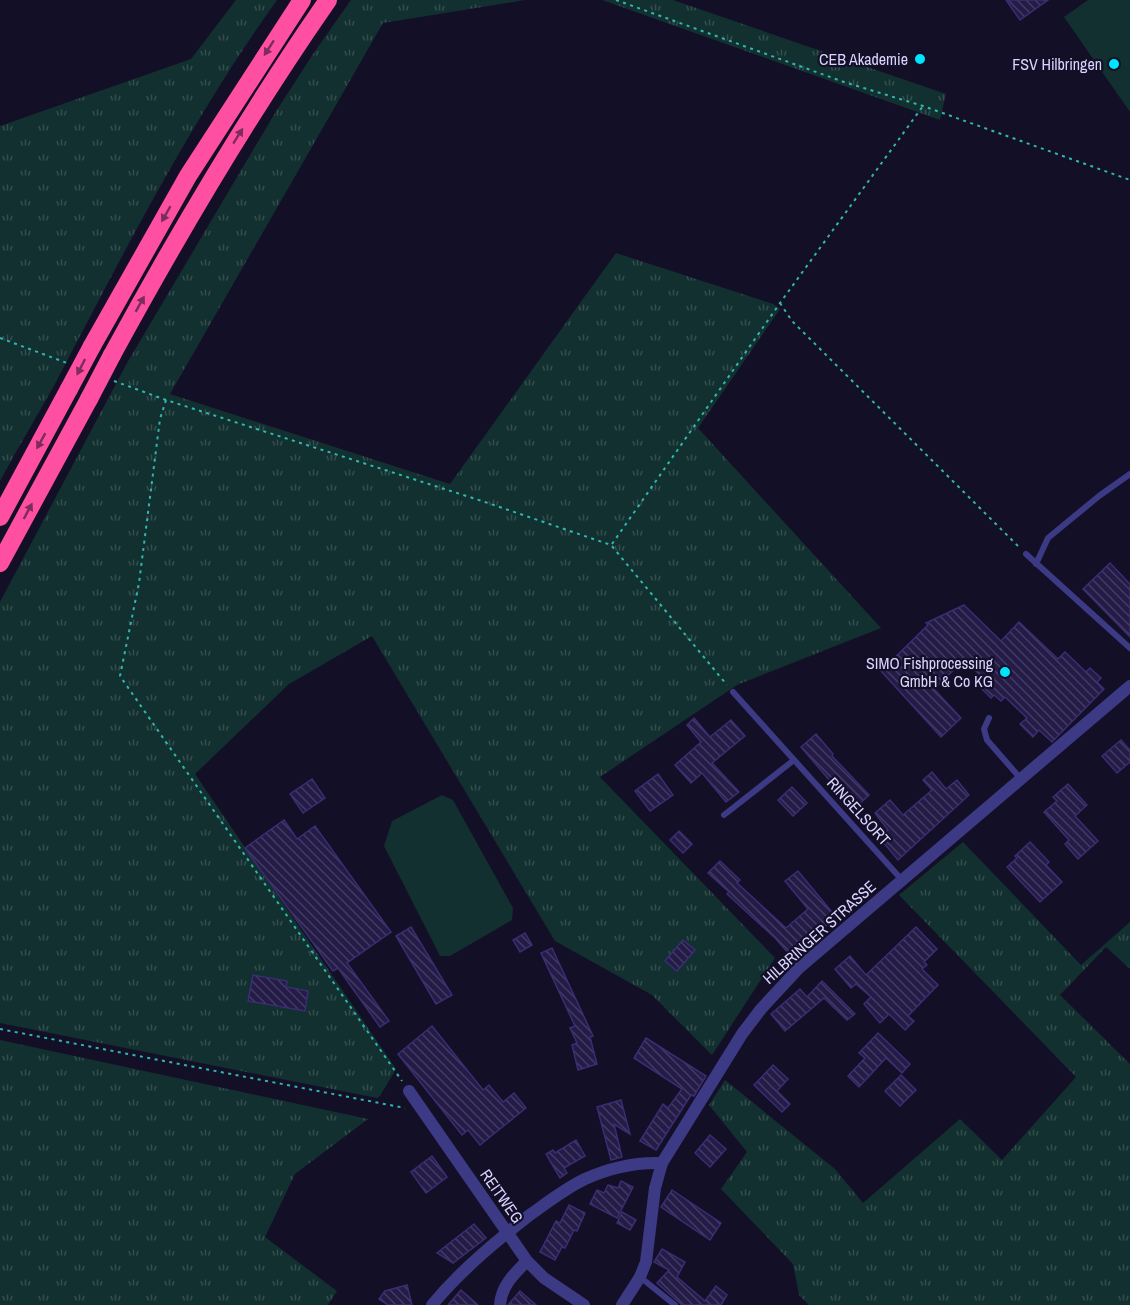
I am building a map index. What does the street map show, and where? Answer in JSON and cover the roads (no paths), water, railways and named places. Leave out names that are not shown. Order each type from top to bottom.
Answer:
[{"type":"highway","points":[[0,517],[92,346],[188,176],[302,0]]},
{"type":"highway","points":[[0,563],[206,187],[291,53],[328,0]]},
{"type":"street","name":"HILBRINGER STRASSE","points":[[622,1305],[640,1277],[646,1262],[655,1188],[662,1162],[742,1034],[761,1009],[799,968],[1130,686]]},
{"type":"street","name":"REITWEG","points":[[409,1091],[527,1261],[544,1278],[584,1305]]},
{"type":"street","points":[[432,1305],[467,1266],[507,1232],[587,1178],[633,1164],[662,1162]]},
{"type":"street","points":[[500,1305],[503,1290],[511,1277],[527,1261]]},
{"type":"lane","points":[[1036,564],[1048,537],[1130,474]]},
{"type":"lane","points":[[1026,554],[1130,648]]},
{"type":"lane","name":"RINGELSORT","points":[[733,692],[902,880]]},
{"type":"lane","points":[[989,718],[984,729],[987,740],[1021,779]]},
{"type":"lane","points":[[724,815],[794,760]]},
{"type":"lane","points":[[640,1277],[675,1305]]},
{"type":"place","name":"CEB Akademie","points":[[920,59]]},
{"type":"place","name":"FSV Hilbringen","points":[[1114,64]]},
{"type":"place","name":"SIMO Fishprocessing GmbH & Co KG","points":[[1005,672]]}]
